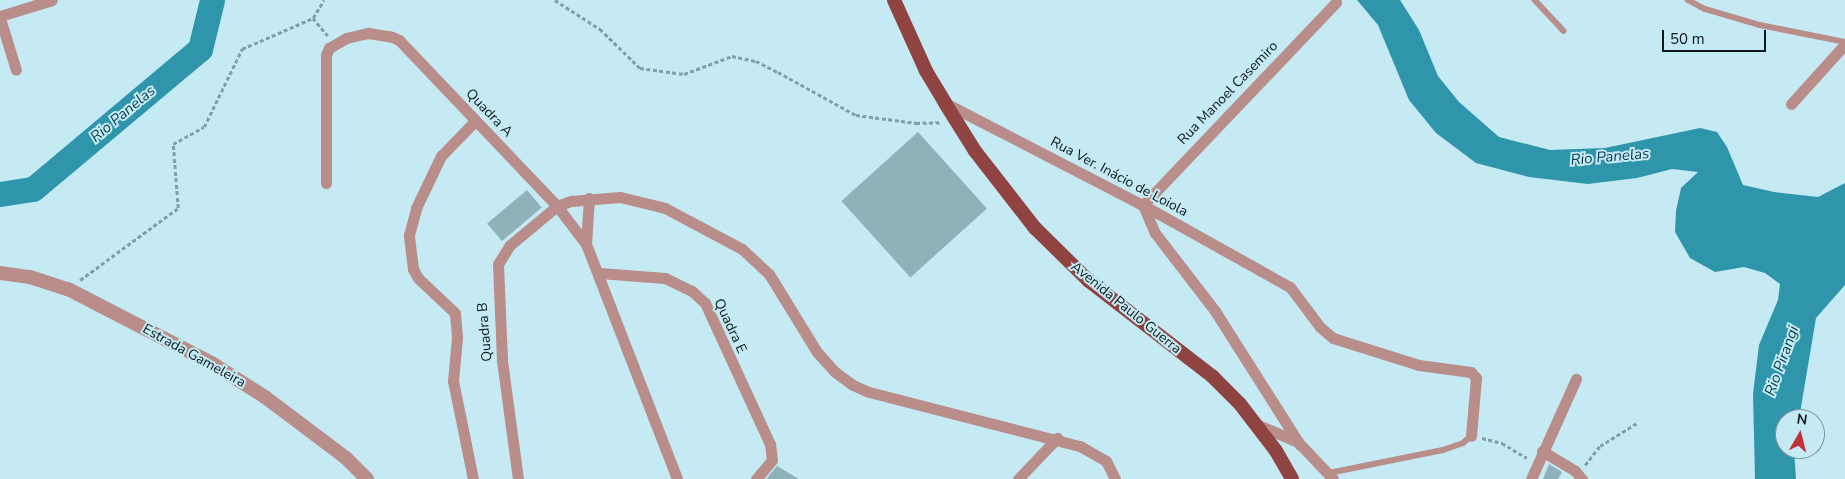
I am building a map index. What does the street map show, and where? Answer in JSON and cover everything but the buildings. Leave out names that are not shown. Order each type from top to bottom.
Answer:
[{"type":"main road","name":"Avenida Paulo Guerra","points":[[894,0],[926,71],[954,119],[1004,190],[1035,228],[1089,281],[1212,377],[1256,424],[1292,479]]},
{"type":"street","points":[[16,70],[0,17],[52,0]]},
{"type":"street","name":"Rua Manoel Casemiro","points":[[1143,205],[1336,2]]},
{"type":"street","name":"Quadra A","points":[[335,44],[368,33],[384,34],[399,40],[557,206],[586,244]]},
{"type":"street","points":[[1791,104],[1845,43]]},
{"type":"street","points":[[326,183],[324,70],[326,55],[335,44]]},
{"type":"street","name":"Rua Ver. Inácio de Loiola","points":[[945,103],[1143,205],[1290,287],[1327,334],[1345,344],[1419,365],[1471,372],[1476,378],[1471,436]]},
{"type":"street","points":[[474,479],[454,381],[457,337],[455,313],[418,278],[413,269],[409,235],[416,208],[441,156],[475,121]]},
{"type":"street","points":[[589,198],[586,244],[599,273],[678,479]]},
{"type":"street","points":[[557,206],[589,198],[645,200],[708,229],[742,250],[769,274],[817,352],[836,372],[853,385],[899,400],[1057,438],[1097,454],[1110,466],[1114,479]]},
{"type":"street","points":[[1143,205],[1155,233],[1215,311],[1300,445]]},
{"type":"street","name":"Quadra B","points":[[518,479],[502,360],[498,264],[510,245],[557,206]]},
{"type":"street","name":"Estrada Gameleira","points":[[0,273],[30,277],[68,289],[213,364],[258,392],[346,458],[366,479]]},
{"type":"street","name":"Quadra E","points":[[599,273],[665,278],[692,291],[705,303],[770,444],[770,464],[756,479]]},
{"type":"street","points":[[1531,479],[1542,451],[1576,380]]},
{"type":"street","points":[[1256,424],[1285,434],[1300,445],[1331,476]]},
{"type":"street","points":[[1018,479],[1057,438]]},
{"type":"street","points":[[1542,451],[1580,477]]},
{"type":"lane","points":[[1535,0],[1564,31]]},
{"type":"lane","points":[[1688,0],[1705,9],[1760,25],[1845,43]]},
{"type":"lane","points":[[1331,476],[1443,450],[1463,443],[1471,436]]},
{"type":"path","points":[[68,289],[178,208],[173,144],[204,127],[242,49],[313,18],[324,0]]},
{"type":"path","points":[[555,0],[600,29],[640,68],[684,74],[732,56],[756,61],[856,115],[916,123],[954,119]]},
{"type":"path","points":[[313,18],[335,44]]},
{"type":"path","points":[[1580,477],[1600,446],[1637,422]]},
{"type":"path","points":[[1471,436],[1502,442],[1537,463]]},
{"type":"water","name":"Rio Pirangi","points":[[1357,0],[1400,0],[1419,30],[1438,76],[1459,102],[1499,137],[1550,150],[1605,148],[1700,128],[1717,132],[1727,147],[1743,185],[1774,192],[1818,197],[1845,183],[1845,285],[1816,318],[1801,409],[1775,409],[1775,459],[1795,459],[1796,479],[1755,479],[1753,394],[1759,345],[1778,300],[1780,284],[1765,273],[1744,267],[1715,272],[1690,258],[1675,232],[1676,211],[1681,188],[1698,172],[1672,169],[1637,178],[1588,184],[1529,177],[1476,163],[1436,133],[1409,100],[1378,25]]},
{"type":"waterway","name":"Rio Panelas","points":[[0,194],[33,189],[200,49],[212,0]]}]
